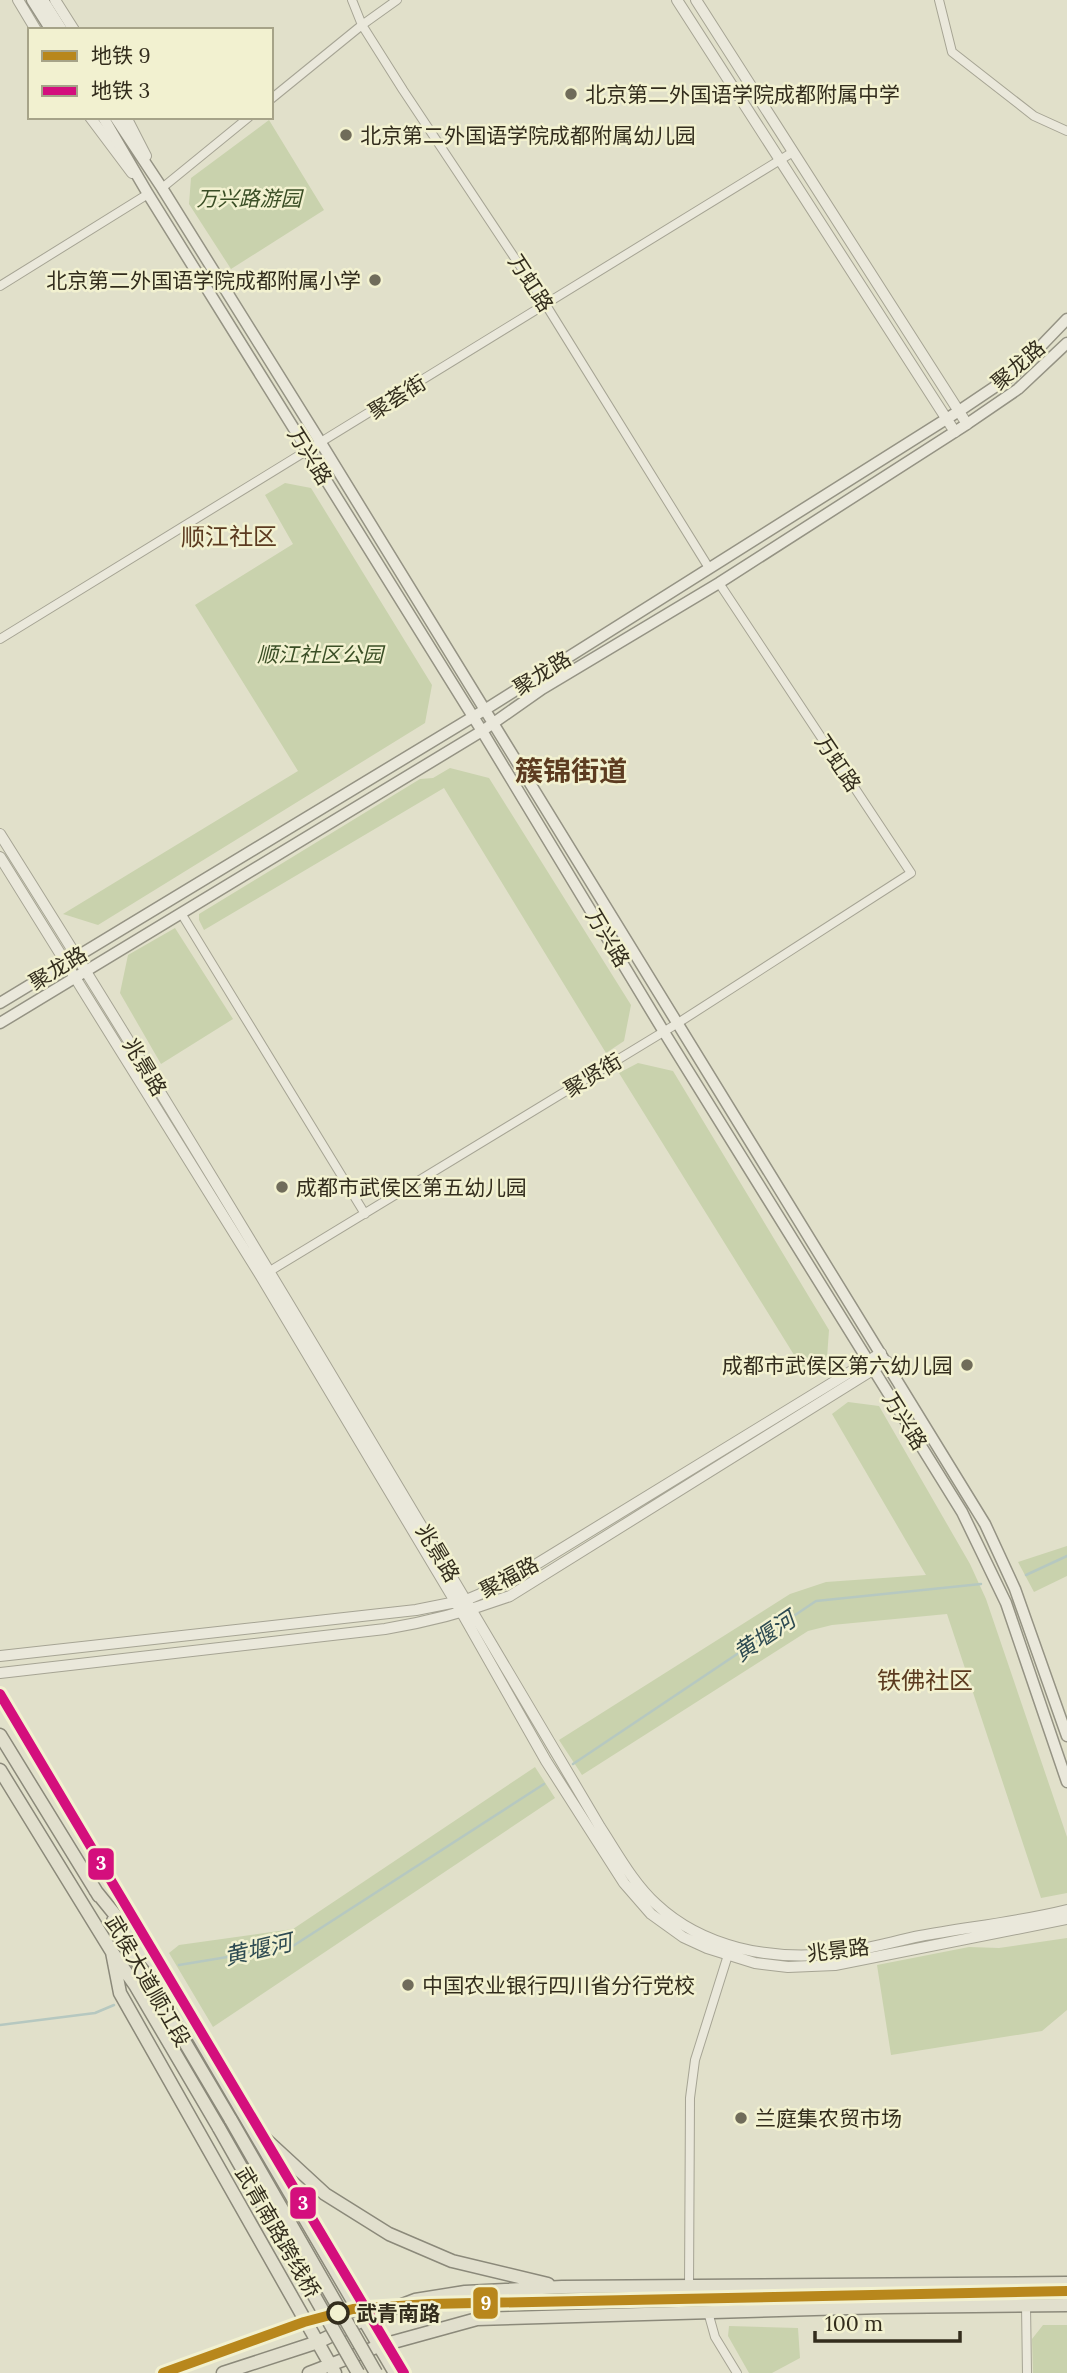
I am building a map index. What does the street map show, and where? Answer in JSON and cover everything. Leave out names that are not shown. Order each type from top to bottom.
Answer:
[{"type":"main road","points":[[32,0],[50,28]]},
{"type":"main road","points":[[43,0],[61,28]]},
{"type":"main road","name":"万兴路","points":[[104,119],[962,1512],[1006,1604],[1067,1782]]},
{"type":"main road","points":[[116,119],[163,188],[486,709],[985,1524],[1015,1589],[1067,1736]]},
{"type":"main road","name":"聚龙路","points":[[0,1003],[486,709],[948,419],[1014,374],[1067,319]]},
{"type":"main road","name":"聚龙路","points":[[0,1023],[482,731],[542,689],[719,583],[1018,389],[1067,343]]},
{"type":"main road","name":"武侯大道顺江段","points":[[0,1735],[231,2120]]},
{"type":"main road","name":"武侯大道顺江段","points":[[0,1770],[135,1985],[219,2128]]},
{"type":"main road","points":[[95,1890],[159,1969],[395,2373]]},
{"type":"main road","points":[[112,1952],[120,1993],[333,2370]]},
{"type":"main road","name":"武青南路跨线桥","points":[[231,2120],[376,2373]]},
{"type":"main road","points":[[251,2125],[325,2194],[389,2234],[452,2261],[562,2287]]},
{"type":"main road","name":"武青南路跨线桥","points":[[219,2128],[358,2373]]},
{"type":"main road","points":[[223,2373],[318,2342],[363,2320],[415,2300],[465,2292],[562,2287],[1067,2283]]},
{"type":"main road","points":[[309,2373],[333,2370],[379,2346],[477,2319],[1067,2305]]},
{"type":"street","points":[[18,0],[35,28]]},
{"type":"street","points":[[55,0],[73,28]]},
{"type":"street","name":"万虹路","points":[[352,0],[362,25],[546,306],[709,568]]},
{"type":"street","points":[[273,97],[397,0]]},
{"type":"street","points":[[677,0],[955,432]]},
{"type":"street","points":[[695,0],[967,424]]},
{"type":"street","points":[[939,0],[952,52],[1034,116],[1067,131]]},
{"type":"street","points":[[0,286],[148,194],[91,119]]},
{"type":"street","points":[[127,119],[163,188],[247,119]]},
{"type":"street","name":"聚荟街","points":[[0,639],[793,152]]},
{"type":"street","name":"万虹路","points":[[719,583],[911,873]]},
{"type":"street","name":"兆景路","points":[[0,834],[270,1271],[460,1601]]},
{"type":"street","name":"兆景路","points":[[0,857],[600,1827],[636,1882],[657,1905],[709,1939],[769,1954],[832,1954],[1067,1910]]},
{"type":"street","name":"聚贤街","points":[[270,1271],[664,1032],[911,873]]},
{"type":"street","points":[[181,913],[365,1214]]},
{"type":"street","name":"聚福路","points":[[0,1656],[416,1610],[460,1601],[504,1584],[884,1357]]},
{"type":"street","points":[[0,1673],[385,1629],[467,1611],[510,1596],[871,1365]]},
{"type":"street","name":"兆景路","points":[[467,1611],[547,1761],[624,1883],[651,1914],[683,1937],[755,1963],[788,1967],[835,1965],[1067,1919]]},
{"type":"street","points":[[689,2287],[690,2098],[695,2060],[727,1955]]},
{"type":"street","points":[[1026,2305],[1027,2373]]},
{"type":"street","points":[[708,2312],[715,2337],[737,2373]]},
{"type":"green space","name":"万兴路游园","points":[[269,120],[324,210],[231,269],[189,204],[191,178]]},
{"type":"green space","name":"顺江社区公园","points":[[285,483],[311,488],[432,685],[425,723],[98,925],[63,914],[298,771],[195,605],[293,544],[265,495]]},
{"type":"green space","points":[[450,768],[489,778],[631,1005],[624,1041],[606,1053],[444,788],[204,930],[199,914],[420,779],[433,778]]},
{"type":"green space","points":[[175,928],[233,1019],[161,1064],[120,993],[128,955]]},
{"type":"green space","points":[[638,1063],[673,1071],[829,1330],[827,1358],[804,1371],[619,1073]]},
{"type":"green space","points":[[848,1402],[879,1406],[970,1564],[986,1599],[1067,1837],[1067,1893],[1041,1898],[947,1614],[832,1625],[808,1631],[582,1775],[559,1740],[790,1594],[826,1582],[926,1575],[832,1414]]},
{"type":"green space","points":[[1067,1546],[1067,1576],[1034,1592],[1018,1562]]},
{"type":"green space","points":[[535,1767],[555,1798],[213,2027],[169,1953],[179,1945],[293,1929]]},
{"type":"green space","points":[[1067,1938],[1067,2010],[1042,2031],[891,2055],[877,1965],[969,1947],[999,1948]]},
{"type":"green space","points":[[1043,2325],[1067,2325],[1067,2373],[1033,2373],[1032,2339]]},
{"type":"green space","points":[[729,2326],[798,2328],[800,2358],[772,2373],[749,2373],[728,2336]]},
{"type":"waterway","name":"黄堰河","points":[[1026,1575],[1067,1556]]},
{"type":"waterway","name":"黄堰河","points":[[573,1764],[816,1601],[981,1584]]},
{"type":"waterway","name":"黄堰河","points":[[179,1965],[293,1946],[544,1784]]},
{"type":"waterway","name":"黄堰河","points":[[0,2025],[95,2013],[114,2005]]},
{"type":"metro line","name":"3","points":[[0,1694],[404,2373]]},
{"type":"metro line","name":"9","points":[[163,2373],[304,2322],[353,2309],[429,2304],[1067,2291]]},
{"type":"place","name":"北京第二外国语学院成都附属中学","points":[[571,94]]},
{"type":"place","name":"北京第二外国语学院成都附属幼儿园","points":[[346,135]]},
{"type":"place","name":"北京第二外国语学院成都附属小学","points":[[375,280]]},
{"type":"place","name":"成都市武侯区第五幼儿园","points":[[282,1187]]},
{"type":"place","name":"成都市武侯区第六幼儿园","points":[[967,1365]]},
{"type":"place","name":"中国农业银行四川省分行党校","points":[[408,1985]]},
{"type":"place","name":"兰庭集农贸市场","points":[[741,2118]]},
{"type":"place","name":"武青南路","points":[[338,2313]]},
{"type":"district","name":"顺江社区","points":[[229,536]]},
{"type":"district","name":"簇锦街道","points":[[571,771]]},
{"type":"district","name":"铁佛社区","points":[[925,1680]]}]
